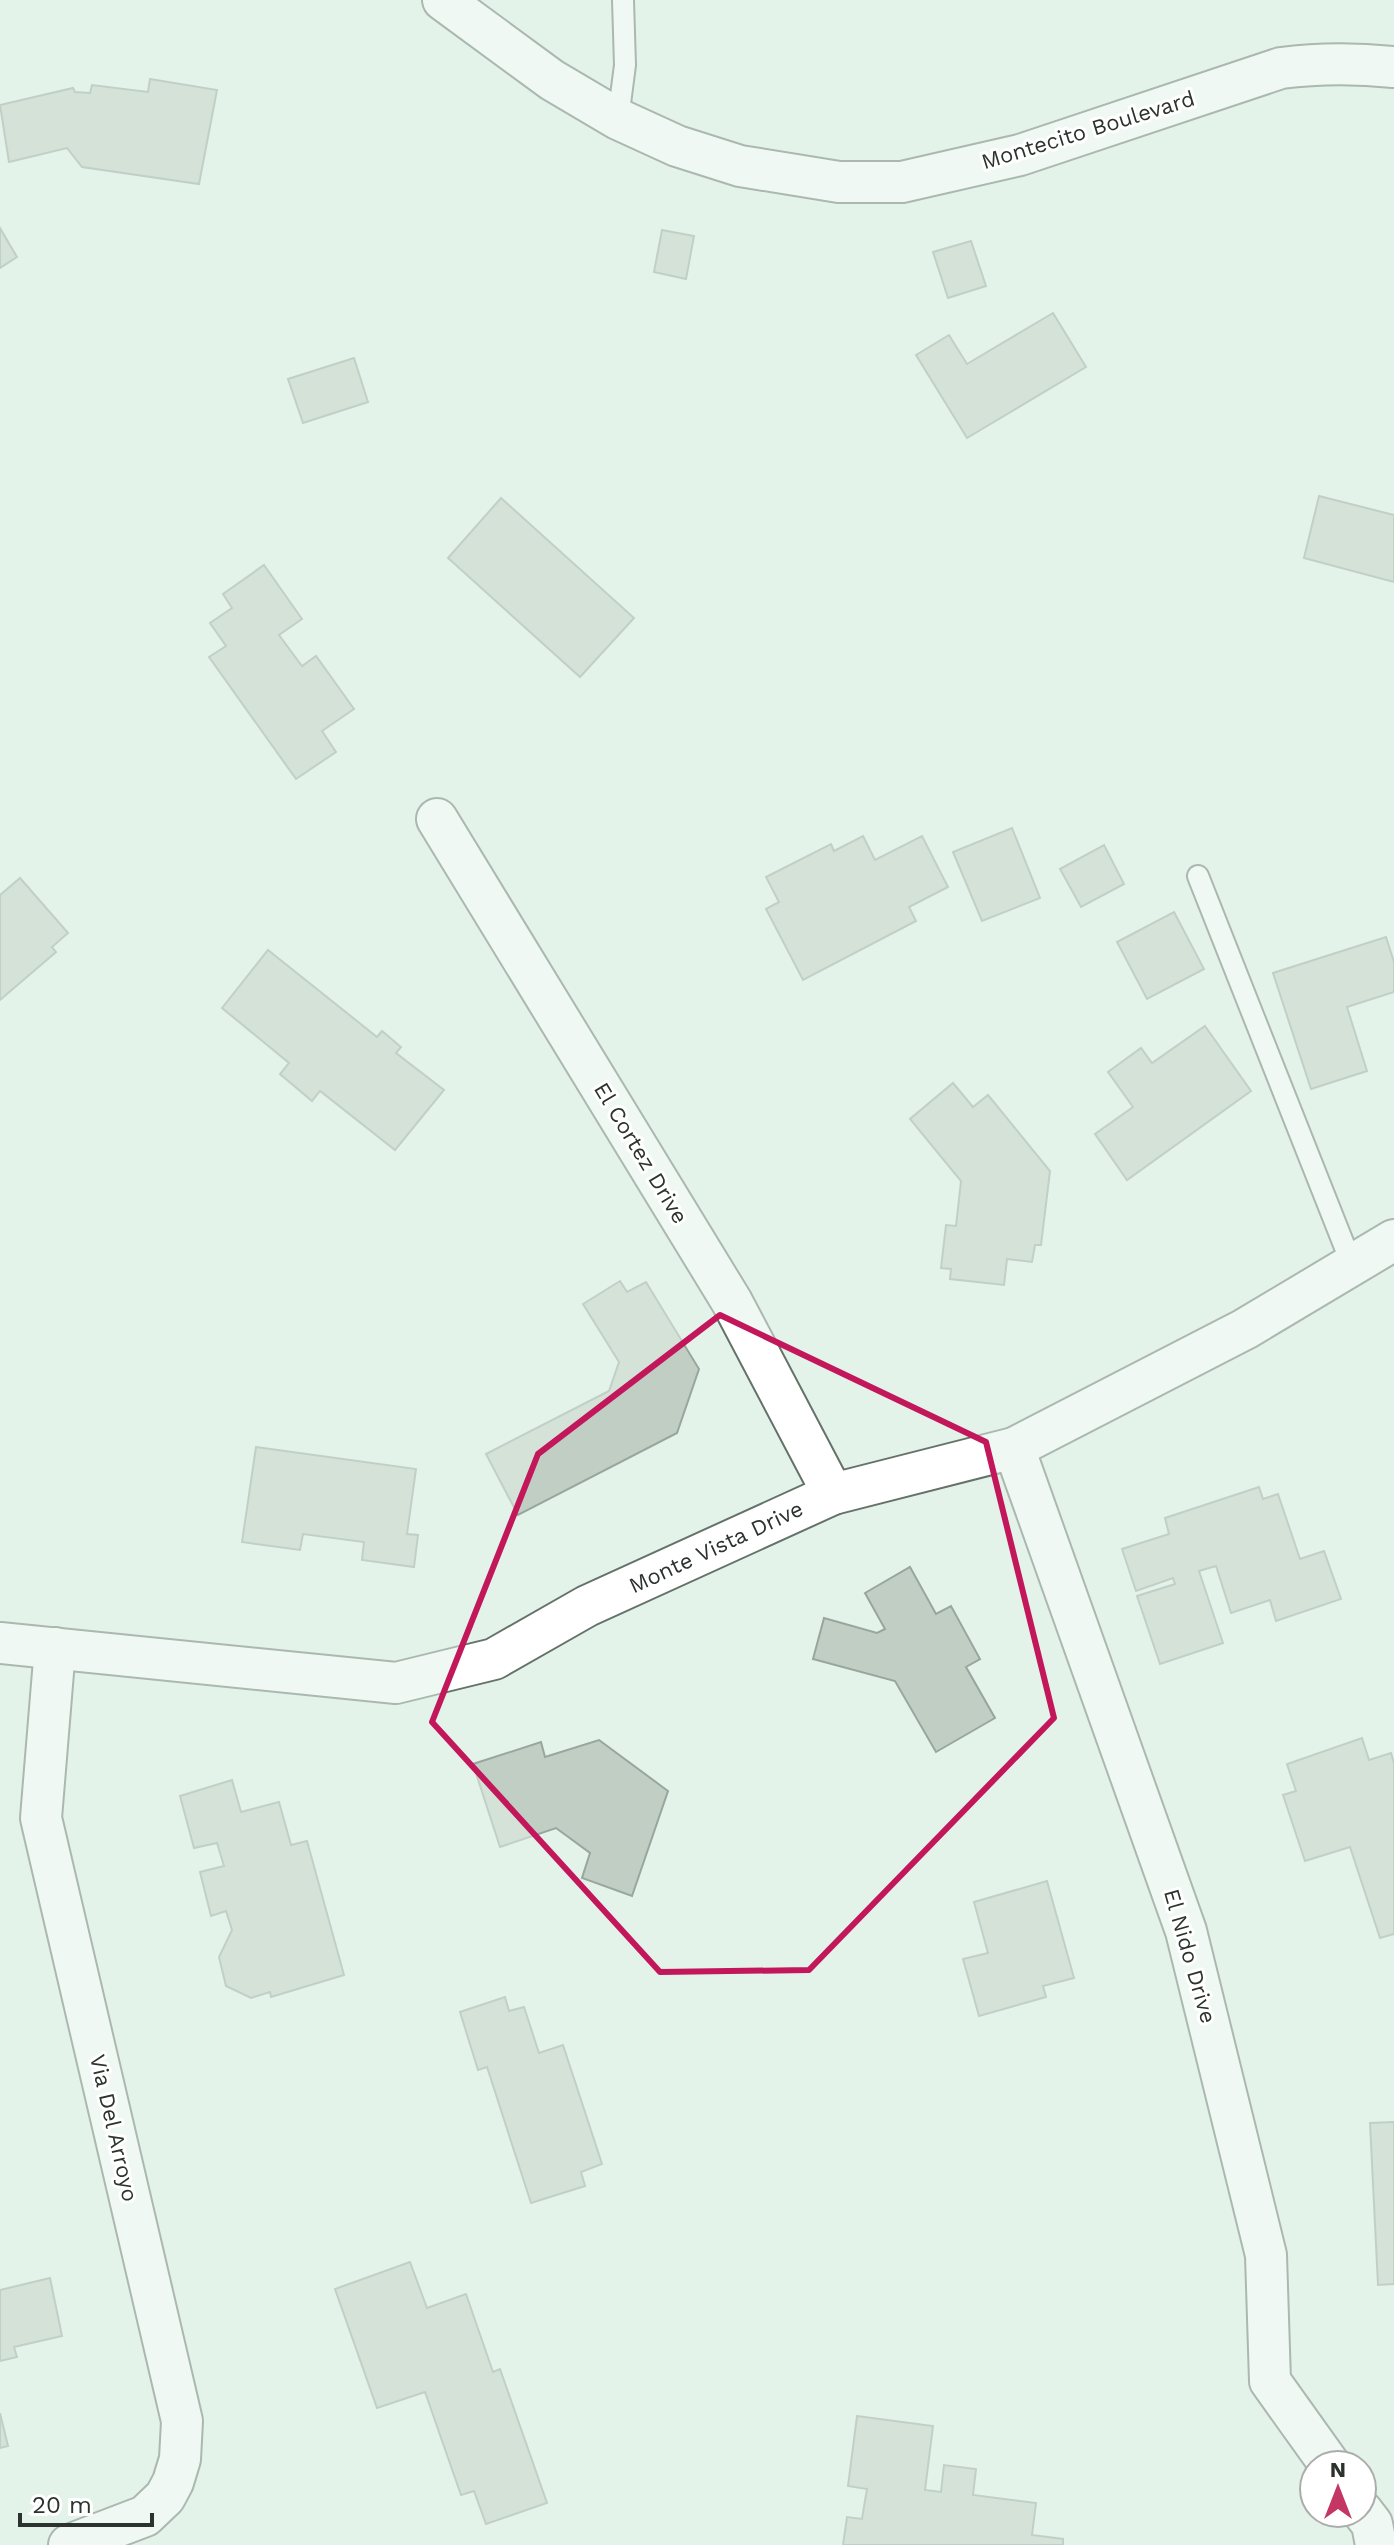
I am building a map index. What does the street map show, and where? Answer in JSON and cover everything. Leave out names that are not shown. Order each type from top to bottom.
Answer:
[{"type":"street","name":"Montecito Boulevard","points":[[443,0],[552,80],[618,119],[677,146],[740,166],[839,182],[902,182],[1020,155],[1281,68],[1319,63],[1394,67]]},
{"type":"street","name":"El Cortez Drive","points":[[437,819],[732,1302],[833,1494]]},
{"type":"street","name":"Monte Vista Drive","points":[[0,1643],[396,1683],[494,1659],[587,1606],[833,1494],[1014,1448],[1245,1329],[1394,1240]]},
{"type":"street","name":"El Nido Drive","points":[[1014,1448],[1186,1931],[1266,2255],[1270,2381],[1319,2449]]},
{"type":"street","name":"Via Del Arroyo","points":[[55,1648],[41,1818],[182,2421],[180,2459],[165,2497],[145,2516],[69,2545]]},
{"type":"lane","points":[[618,119],[625,65],[623,0]]},
{"type":"lane","points":[[1198,876],[1352,1265]]},
{"type":"highlighted area","points":[[720,1315],[986,1442],[1054,1718],[809,1970],[660,1972],[432,1722],[538,1454]]},
{"type":"building","points":[[150,79],[217,90],[199,184],[82,167],[67,148],[9,162],[0,105],[73,88],[75,92],[90,93],[92,85],[148,92]]},
{"type":"building","points":[[0,228],[17,257],[0,268]]},
{"type":"building","points":[[662,230],[694,236],[686,279],[654,272]]},
{"type":"building","points":[[971,241],[986,286],[948,298],[933,252]]},
{"type":"building","points":[[1053,313],[1086,367],[967,438],[916,355],[949,335],[967,364]]},
{"type":"building","points":[[354,358],[368,402],[303,423],[288,379]]},
{"type":"building","points":[[1319,496],[1394,515],[1394,582],[1304,558]]},
{"type":"building","points":[[501,498],[634,618],[580,677],[448,558]]},
{"type":"building","points":[[264,565],[302,619],[279,635],[302,666],[316,656],[354,709],[322,731],[336,752],[296,779],[209,657],[226,646],[210,623],[232,608],[223,594]]},
{"type":"building","points":[[1012,828],[1040,898],[982,921],[953,852]]},
{"type":"building","points":[[863,836],[875,860],[922,836],[948,887],[909,907],[916,921],[803,980],[766,909],[779,902],[766,877],[831,844],[834,851]]},
{"type":"building","points":[[1104,845],[1124,884],[1081,907],[1060,869]]},
{"type":"building","points":[[20,878],[68,933],[52,947],[56,952],[0,1000],[0,895]]},
{"type":"building","points":[[1174,912],[1204,969],[1147,999],[1117,942]]},
{"type":"building","points":[[1386,937],[1394,962],[1394,992],[1347,1007],[1367,1071],[1311,1089],[1273,973]]},
{"type":"building","points":[[268,950],[377,1037],[382,1031],[401,1047],[396,1053],[444,1090],[395,1150],[320,1091],[312,1101],[280,1074],[289,1063],[222,1008]]},
{"type":"building","points":[[1205,1026],[1251,1091],[1127,1180],[1095,1134],[1133,1107],[1108,1072],[1141,1048],[1152,1063]]},
{"type":"building","points":[[953,1083],[973,1107],[988,1095],[1050,1171],[1041,1245],[1035,1245],[1032,1262],[1007,1259],[1004,1285],[950,1279],[951,1269],[941,1268],[946,1225],[956,1226],[961,1181],[910,1119]]},
{"type":"building","points":[[620,1281],[627,1292],[646,1282],[699,1369],[677,1433],[518,1515],[486,1454],[609,1391],[619,1362],[583,1304]]},
{"type":"building","points":[[256,1447],[416,1469],[407,1534],[418,1535],[414,1567],[362,1560],[364,1542],[303,1534],[300,1550],[242,1542]]},
{"type":"building","points":[[1259,1487],[1263,1499],[1278,1494],[1300,1559],[1324,1551],[1341,1599],[1276,1621],[1270,1600],[1231,1613],[1216,1566],[1199,1571],[1223,1643],[1160,1664],[1137,1596],[1175,1584],[1173,1578],[1136,1591],[1122,1549],[1169,1534],[1165,1518]]},
{"type":"building","points":[[910,1567],[936,1614],[951,1606],[980,1659],[966,1667],[995,1718],[936,1752],[895,1681],[813,1659],[824,1618],[877,1633],[885,1629],[865,1593]]},
{"type":"building","points":[[1362,1738],[1369,1760],[1391,1753],[1394,1763],[1394,1934],[1380,1938],[1350,1847],[1305,1861],[1283,1795],[1296,1791],[1287,1764]]},
{"type":"building","points":[[599,1740],[668,1791],[632,1896],[582,1878],[590,1853],[556,1828],[500,1847],[473,1764],[541,1742],[545,1757]]},
{"type":"building","points":[[232,1780],[241,1812],[279,1802],[291,1845],[307,1841],[344,1975],[271,1997],[270,1992],[251,1998],[226,1986],[219,1957],[232,1930],[226,1911],[211,1916],[200,1872],[224,1866],[217,1843],[194,1848],[180,1796]]},
{"type":"building","points":[[1047,1881],[1074,1978],[1043,1986],[1046,1997],[979,2016],[963,1959],[988,1953],[974,1902]]},
{"type":"building","points":[[505,1997],[509,2011],[524,2007],[539,2053],[563,2045],[602,2164],[581,2172],[585,2186],[531,2203],[487,2067],[478,2070],[460,2012]]},
{"type":"building","points":[[1394,2122],[1394,2284],[1378,2285],[1370,2123]]},
{"type":"building","points":[[410,2262],[427,2308],[466,2294],[493,2372],[500,2369],[547,2503],[486,2524],[474,2491],[461,2495],[425,2392],[377,2408],[335,2289]]},
{"type":"building","points":[[50,2278],[62,2336],[14,2347],[17,2357],[0,2361],[0,2290]]},
{"type":"building","points":[[0,2413],[8,2446],[0,2448]]},
{"type":"building","points":[[857,2416],[933,2426],[925,2490],[941,2492],[944,2465],[976,2469],[973,2495],[1036,2503],[1032,2535],[1063,2539],[1063,2545],[843,2545],[847,2517],[862,2519],[867,2489],[848,2486]]}]
